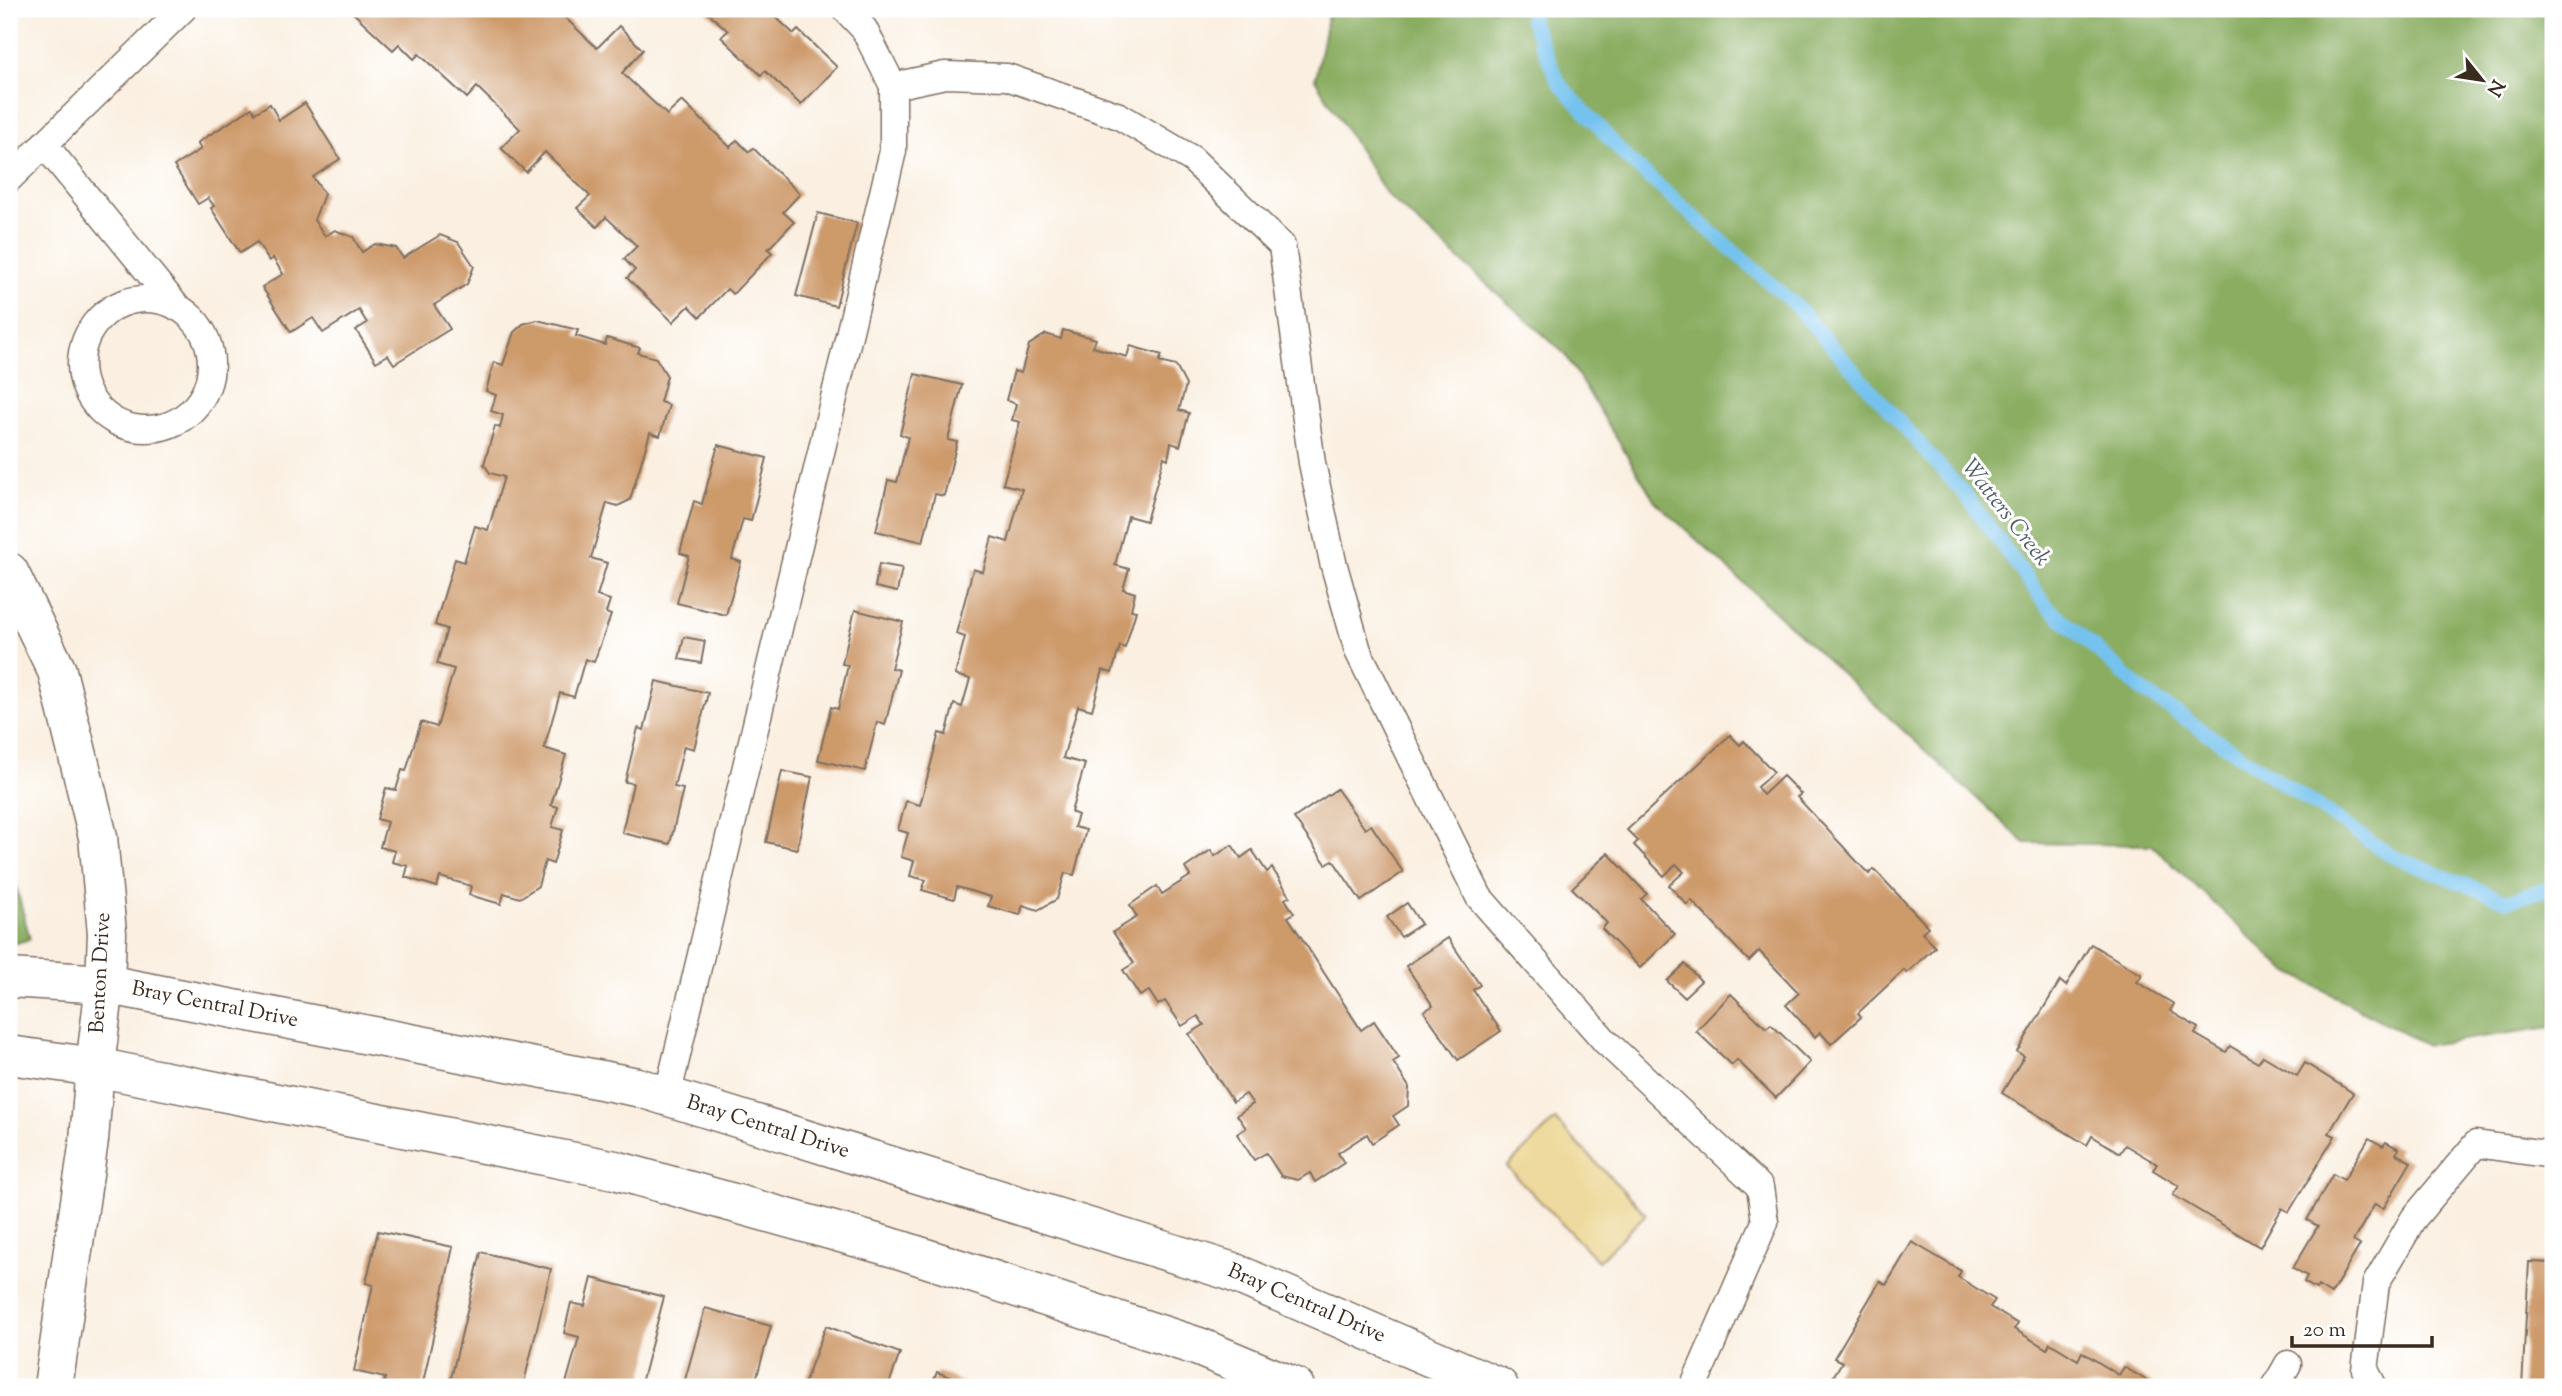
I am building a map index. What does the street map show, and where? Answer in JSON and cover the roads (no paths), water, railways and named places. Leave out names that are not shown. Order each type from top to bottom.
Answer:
[{"type":"street","name":"Benton Drive","points":[[9,572],[57,671],[98,837],[107,933],[105,984],[89,1140],[53,1387]]},
{"type":"street","name":"Bray Central Drive","points":[[9,978],[105,984],[637,1087],[1230,1271],[1499,1387]]},
{"type":"street","points":[[9,1055],[95,1067],[615,1170],[898,1249],[1199,1347],[1295,1387]]},
{"type":"lane","points":[[9,179],[183,9]]},
{"type":"lane","points":[[667,1097],[892,151],[893,86],[864,29],[845,9]]},
{"type":"lane","points":[[893,86],[945,75],[1007,77],[1119,116],[1192,159],[1282,246],[1312,463],[1333,562],[1357,651],[1479,897],[1605,1041],[1760,1187],[1765,1222],[1693,1387]]},
{"type":"lane","points":[[44,144],[177,307],[194,320],[206,338],[211,359],[209,381],[200,401],[185,416],[166,426],[145,430],[124,426],[105,415],[87,390],[81,359],[87,338],[98,320],[116,307],[136,300],[157,300],[177,307]]},
{"type":"lane","points":[[2374,1387],[2365,1370],[2376,1283],[2414,1218],[2476,1144],[2553,1155]]},
{"type":"lane","points":[[2275,1387],[2288,1364]]},
{"type":"waterway","name":"Watters Creek","points":[[1532,9],[1531,20],[1559,83],[1629,160],[1794,304],[1967,497],[2046,605],[2143,691],[2392,856],[2507,901],[2553,887]]}]
